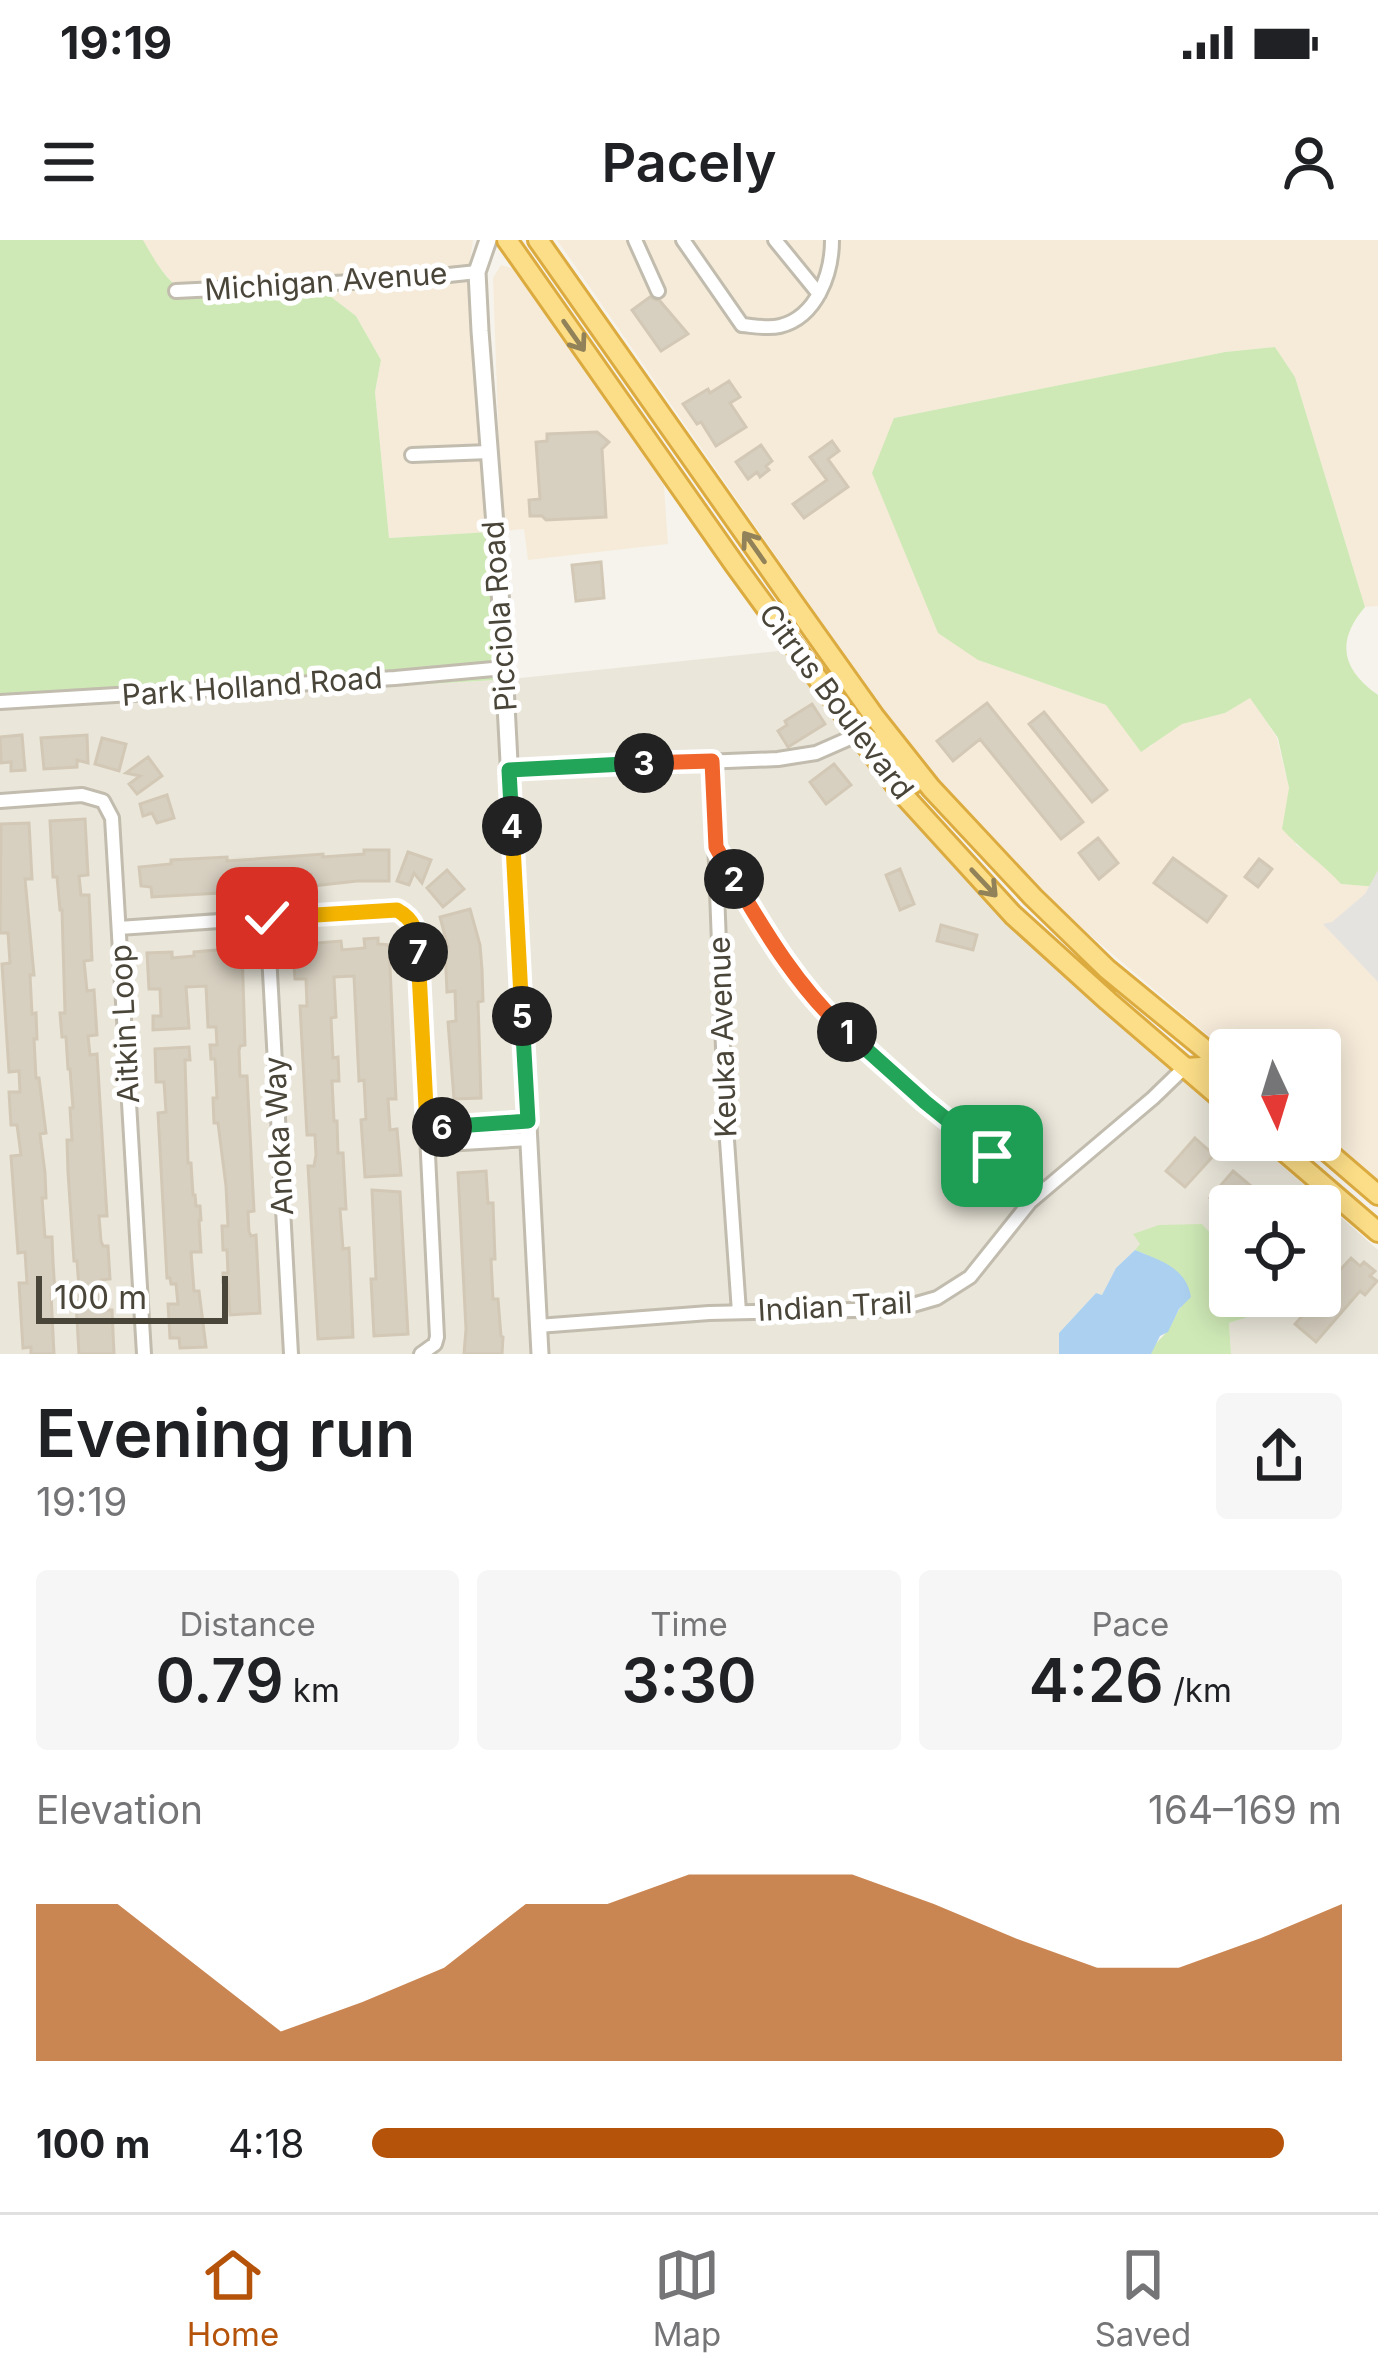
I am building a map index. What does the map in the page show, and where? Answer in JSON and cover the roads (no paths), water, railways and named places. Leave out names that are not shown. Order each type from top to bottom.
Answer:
[{"type":"highway","name":"Citrus Boulevard","points":[[507,240],[767,610],[915,808],[1013,915],[1209,1089]]},
{"type":"highway","name":"Citrus Boulevard","points":[[538,240],[782,588],[931,788],[1107,969],[1209,1052]]},
{"type":"highway","points":[[767,610],[810,654],[845,704],[859,718],[886,729]]},
{"type":"highway","points":[[857,735],[880,745],[946,819],[984,846]]},
{"type":"highway","points":[[1075,971],[1118,994],[1164,1035],[1193,1039]]},
{"type":"highway","points":[[1184,1068],[1201,1067],[1209,1072]]},
{"type":"highway","points":[[1295,1161],[1378,1232]]},
{"type":"highway","points":[[1338,1161],[1378,1195]]},
{"type":"street","name":"Picciola Road","points":[[488,240],[477,272],[504,668],[540,1354]]},
{"type":"street","points":[[635,240],[658,291]]},
{"type":"street","points":[[683,240],[742,325],[782,326],[819,294],[828,273],[832,240]]},
{"type":"street","points":[[776,240],[819,294]]},
{"type":"street","name":"Michigan Avenue","points":[[176,291],[411,280],[477,272]]},
{"type":"street","points":[[412,455],[489,452]]},
{"type":"street","name":"Park Holland Road","points":[[0,702],[504,668]]},
{"type":"street","points":[[509,770],[778,758],[816,753],[857,735]]},
{"type":"street","name":"Keuka Avenue","points":[[712,761],[726,1126],[739,1312]]},
{"type":"street","name":"Aitkin Loop","points":[[0,801],[82,795],[104,801],[112,818],[145,1354]]},
{"type":"street","points":[[716,847],[776,949],[830,1017],[925,1102],[1044,1190]]},
{"type":"street","points":[[119,928],[390,909],[413,922],[437,1337],[421,1354]]},
{"type":"street","name":"Anoka Way","points":[[267,918],[291,1354]]},
{"type":"street","name":"Indian Trail","points":[[538,1326],[739,1312],[899,1310],[937,1298],[970,1276],[1030,1202],[1184,1068]]},
{"type":"street","points":[[427,1127],[528,1121]]},
{"type":"street","points":[[428,1145],[529,1139]]},
{"type":"water","points":[[1135,1250],[1170,1266],[1188,1287],[1191,1297],[1168,1332],[1160,1336],[1151,1354],[1059,1354],[1059,1333],[1096,1293],[1102,1295],[1116,1268]]}]
